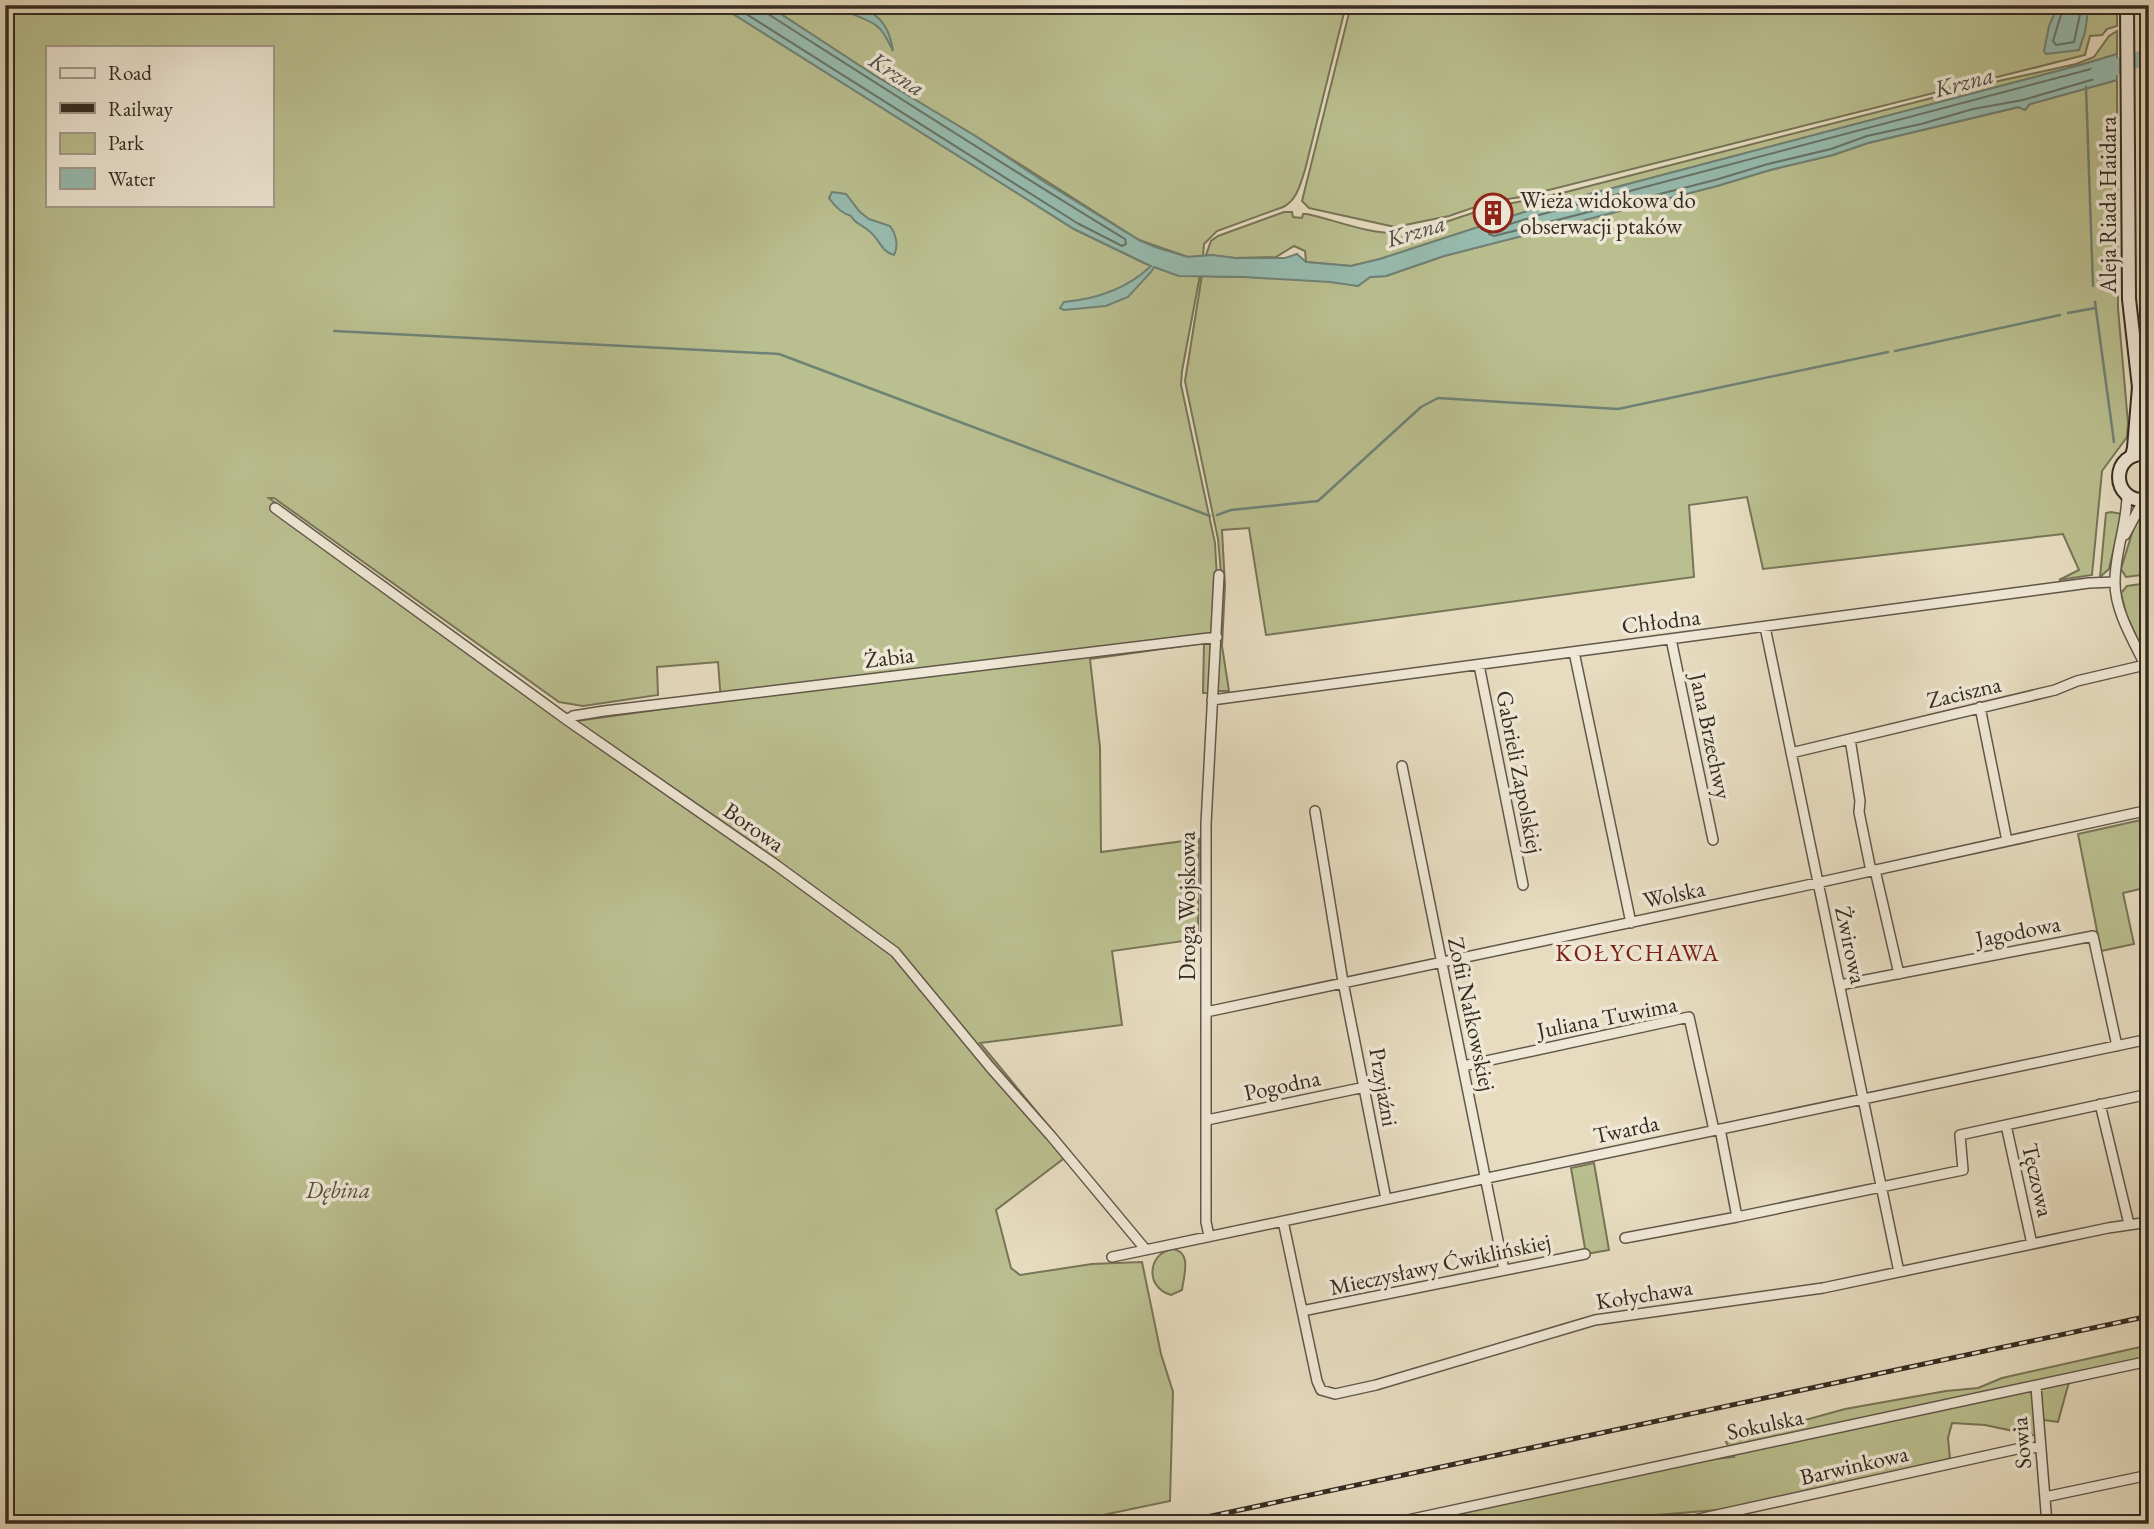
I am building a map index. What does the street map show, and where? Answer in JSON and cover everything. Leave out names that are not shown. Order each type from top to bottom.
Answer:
[{"type":"street","name":"Aleja Riada Haidara","points":[[2127,5],[2129,299],[2149,452]]},
{"type":"street","name":"Aleja Riada Haidara","points":[[2127,495],[2120,483],[2119,474],[2125,461],[2132,456],[2144,409]]},
{"type":"street","points":[[2132,456],[2149,452]]},
{"type":"street","points":[[2146,500],[2127,495],[2114,582],[2118,604],[2147,669]]},
{"type":"street","points":[[2121,543],[2138,507],[2146,500]]},
{"type":"street","name":"Borowa","points":[[275,508],[567,720],[776,865],[895,952],[989,1067],[1051,1136],[1146,1250]]},
{"type":"street","name":"Droga Wojskowa","points":[[1209,1236],[1206,1222],[1206,824],[1219,575]]},
{"type":"street","name":"Chłodna","points":[[1212,700],[2089,583],[2114,582]]},
{"type":"street","name":"Żwirowa","points":[[1765,627],[1899,1272]]},
{"type":"street","name":"Żabia","points":[[567,720],[573,716],[604,711],[1217,637]]},
{"type":"street","name":"Jana Brzechwy","points":[[1671,639],[1713,840]]},
{"type":"street","points":[[1574,652],[1630,922]]},
{"type":"street","name":"Gabrieli Zapolskiej","points":[[1479,665],[1523,885]]},
{"type":"street","name":"Zaciszna","points":[[1791,753],[2056,690],[2077,681],[2147,669]]},
{"type":"street","points":[[1980,707],[2007,841]]},
{"type":"street","points":[[1850,739],[1860,801],[1859,812],[1899,974]]},
{"type":"street","name":"Zofii Nałkowskiej","points":[[1402,766],[1504,1270]]},
{"type":"street","name":"Wolska","points":[[1206,1012],[2149,810]]},
{"type":"street","name":"Przyjaźni","points":[[1315,811],[1343,982],[1386,1199]]},
{"type":"street","name":"Jagodowa","points":[[1840,985],[2093,936],[2116,1046]]},
{"type":"street","name":"Juliana Tuwima","points":[[1463,1066],[1689,1017],[1717,1129]]},
{"type":"street","name":"Twarda","points":[[1112,1257],[2149,1040]]},
{"type":"street","name":"Pogodna","points":[[1207,1120],[1365,1087]]},
{"type":"street","points":[[1625,1238],[1963,1170],[1960,1135],[2149,1094]]},
{"type":"street","points":[[2101,1104],[2129,1224]]},
{"type":"street","name":"Tęczowa","points":[[2006,1125],[2032,1244]]},
{"type":"street","points":[[1717,1129],[1737,1217]]},
{"type":"street","name":"Kołychawa","points":[[1283,1221],[1318,1385],[1324,1392],[1333,1395],[1376,1385],[1595,1320],[1802,1292],[2149,1222]]},
{"type":"street","name":"Mieczysławy Ćwiklińskiej","points":[[1302,1311],[1585,1254]]},
{"type":"street","name":"Sokulska","points":[[1389,1524],[2149,1361]]},
{"type":"street","name":"Sowia","points":[[2036,1387],[2047,1524]]},
{"type":"street","name":"Barwinkowa","points":[[1676,1524],[1727,1519],[2026,1447],[2041,1448]]},
{"type":"street","name":"Sowia","points":[[2045,1497],[2149,1475]]},
{"type":"green space","name":"Dębina","points":[[5,5],[719,5],[1074,229],[1144,263],[1179,276],[1200,275],[1181,385],[1215,543],[1218,597],[1209,693],[1203,693],[1204,643],[1090,659],[1100,747],[1101,852],[1199,839],[1198,939],[1112,951],[1122,1025],[980,1043],[1071,1153],[996,1210],[1011,1268],[1020,1275],[1092,1264],[1142,1262],[1161,1354],[1173,1392],[1170,1501],[1060,1524],[5,1524]],"holes":[[[269,498],[274,498],[559,702],[583,706],[658,695],[657,667],[718,662],[721,701],[577,721]]]},
{"type":"green space","points":[[767,5],[1346,5],[1305,170],[1295,196],[1283,207],[1217,231],[1204,244],[1203,256],[1188,257],[1139,240]]},
{"type":"green space","points":[[1351,5],[2117,5],[2117,26],[2107,29],[2102,35],[2090,36],[2085,55],[1521,197],[1495,201],[1493,198],[1483,201],[1484,204],[1449,216],[1395,227],[1309,208],[1302,201]]},
{"type":"green space","points":[[2117,31],[2117,54],[1537,208],[1380,259],[1351,266],[1306,262],[1305,251],[1294,246],[1276,257],[1235,258],[1206,255],[1211,241],[1218,236],[1284,212],[1292,212],[1293,217],[1302,218],[1303,214],[1307,214],[1363,229],[1398,233],[1487,209],[1489,213],[1494,212],[1493,208],[1503,205],[1566,192],[1994,82],[2076,64],[2094,57],[2109,36]]},
{"type":"green space","points":[[2149,68],[2149,350],[2143,291],[2140,71]]},
{"type":"green space","points":[[2117,80],[2118,308],[2128,423],[2127,437],[2102,471],[2092,575],[2059,580],[2079,570],[2063,534],[1763,569],[1747,497],[1689,505],[1694,577],[1266,635],[1249,528],[1222,530],[1225,586],[1222,646],[1229,691],[1216,691],[1221,574],[1218,539],[1185,381],[1202,275],[1331,281],[1358,286],[1370,277],[1386,276],[1444,256]]},
{"type":"green space","points":[[2106,513],[2122,514],[2109,569],[2100,577]]},
{"type":"green space","points":[[2149,519],[2149,574],[2126,577],[2121,569],[2136,520]]},
{"type":"green space","points":[[2149,583],[2149,665],[2126,614],[2121,593],[2127,586]]},
{"type":"green space","points":[[2141,820],[2149,856],[2149,887],[2123,893],[2134,944],[2101,951],[2078,834]]},
{"type":"green space","points":[[1594,1163],[1609,1250],[1586,1254],[1571,1168]]},
{"type":"green space","points":[[1173,1249],[1183,1255],[1185,1265],[1182,1290],[1171,1295],[1157,1285],[1152,1271],[1158,1257]]},
{"type":"green space","points":[[2149,1345],[2149,1359],[2069,1382],[2058,1422],[2036,1419],[2037,1436],[1985,1425],[1952,1423],[1948,1438],[1950,1459],[1729,1509],[1644,1516],[1628,1524],[1401,1524],[1695,1461],[1734,1457],[1726,1442],[1845,1409],[1978,1388],[2002,1378]]},
{"type":"water","points":[[719,5],[767,5],[1046,183],[1155,247],[1188,257],[1212,255],[1285,258],[1297,254],[1306,262],[1351,266],[1537,208],[2117,54],[2117,80],[2030,104],[2025,110],[2018,107],[1868,143],[1717,186],[1444,256],[1386,276],[1370,277],[1358,286],[1244,277],[1179,276],[1154,267],[1128,297],[1106,306],[1064,310],[1060,308],[1064,302],[1111,291],[1151,266],[1074,229]]},
{"type":"water","points":[[834,5],[856,7],[874,15],[886,29],[893,51],[885,35],[875,24]]},
{"type":"water","points":[[2058,5],[2089,5],[2085,32],[2079,50],[2046,54],[2044,51],[2049,26]]},
{"type":"water","points":[[832,192],[846,194],[869,219],[890,226],[896,240],[894,255],[886,251],[873,234],[836,207],[829,198]]},
{"type":"waterway","name":"Krzna","points":[[2098,73],[2149,56]]},
{"type":"waterway","points":[[2086,87],[2093,286]]},
{"type":"waterway","points":[[2095,302],[2114,442]]},
{"type":"waterway","points":[[2068,313],[2095,308]]},
{"type":"waterway","points":[[1895,351],[2060,315]]},
{"type":"waterway","points":[[334,331],[779,354],[1210,516]]},
{"type":"waterway","points":[[1217,515],[1231,510],[1318,501],[1421,407],[1438,398],[1618,409],[1888,352]]},
{"type":"railway","points":[[1174,1524],[2149,1316]]},
{"type":"place","name":"Wieża widokowa do obserwacji ptaków","points":[[1493,213]]},
{"type":"district","name":"KOŁYCHAWA","points":[[1638,953]]}]
